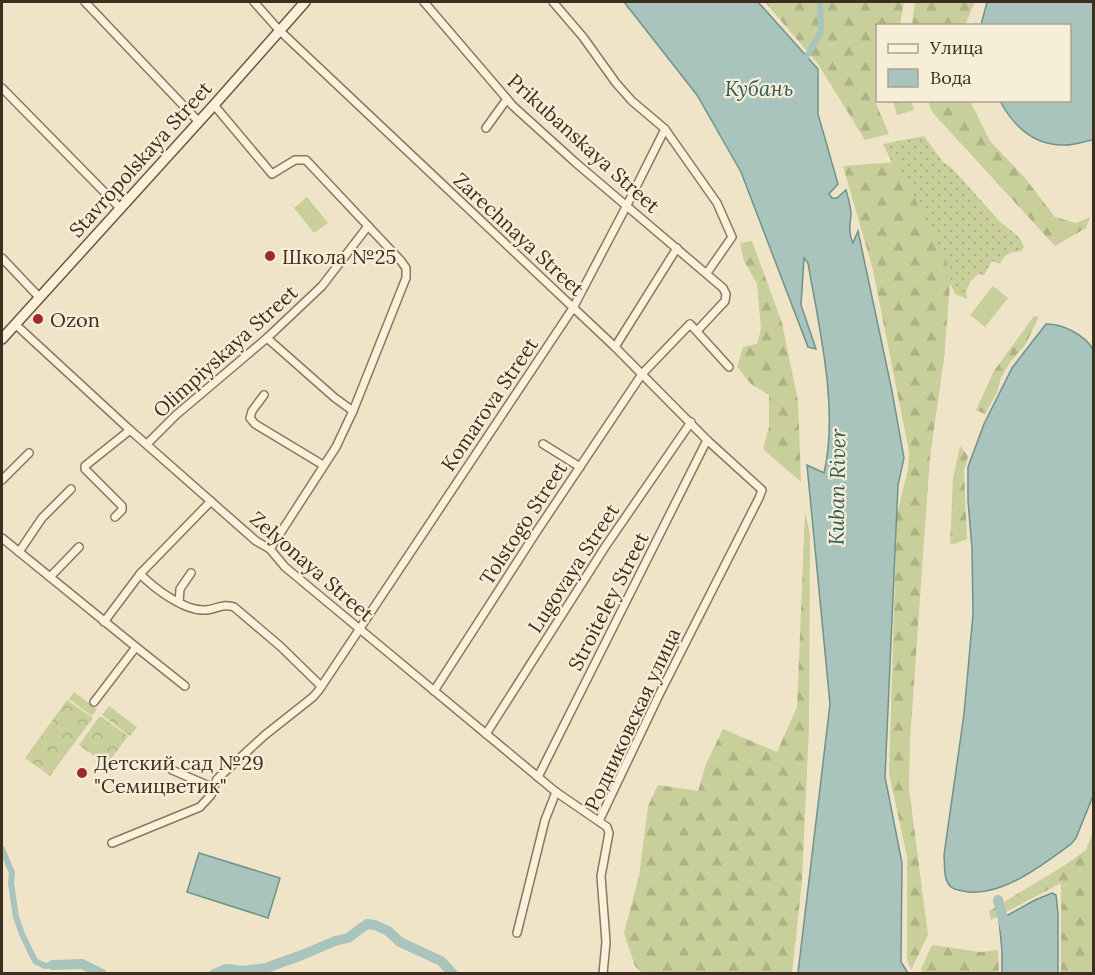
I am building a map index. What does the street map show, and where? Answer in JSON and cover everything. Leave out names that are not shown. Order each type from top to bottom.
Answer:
[{"type":"main road","name":"Stavropolskaya Street","points":[[2,339],[305,2]]},
{"type":"street","points":[[85,2],[199,122]]},
{"type":"street","name":"Zarechnaya Street","points":[[254,2],[279,30],[762,490]]},
{"type":"street","name":"Prikubanskaya Street","points":[[424,2],[507,99],[576,163],[723,288],[726,294],[725,301],[697,331]]},
{"type":"street","points":[[553,2],[583,37],[616,83],[633,102],[665,129],[717,203],[732,237],[707,273]]},
{"type":"street","points":[[2,88],[120,208]]},
{"type":"street","points":[[486,128],[507,99]]},
{"type":"street","points":[[214,105],[272,174],[295,160],[306,160],[406,268],[406,278],[353,411],[336,447],[270,549]]},
{"type":"street","name":"Komarova Street","points":[[112,843],[200,807],[211,795],[217,779],[265,735],[313,697],[573,308],[665,129]]},
{"type":"street","name":"Olimpiyskaya Street","points":[[147,444],[176,415],[267,338],[322,286],[368,226]]},
{"type":"street","points":[[615,348],[677,248]]},
{"type":"street","points":[[2,258],[39,297]]},
{"type":"street","name":"Zelyonaya Street","points":[[15,324],[130,430],[256,541],[270,549],[285,567],[556,792],[599,821]]},
{"type":"street","name":"Tolstogo Street","points":[[434,691],[642,375],[690,324],[697,331]]},
{"type":"street","points":[[697,331],[729,367]]},
{"type":"street","points":[[267,338],[334,398],[353,411]]},
{"type":"street","points":[[264,395],[252,411],[250,418],[255,424],[323,465]]},
{"type":"street","name":"Lugovaya Street","points":[[486,734],[605,547],[691,422]]},
{"type":"street","points":[[115,517],[122,510],[122,506],[85,470],[85,466],[130,430]]},
{"type":"street","name":"Stroiteley Street","points":[[538,777],[707,440]]},
{"type":"street","points":[[543,444],[580,467]]},
{"type":"street","points":[[2,480],[29,453]]},
{"type":"street","points":[[19,552],[42,518],[71,489]]},
{"type":"street","name":"Родниковская улица","points":[[603,974],[606,942],[601,876],[609,833],[607,827],[599,821],[659,695],[762,490]]},
{"type":"street","points":[[104,621],[140,574],[211,501]]},
{"type":"street","points":[[2,537],[185,686]]},
{"type":"street","points":[[50,577],[79,547]]},
{"type":"street","points":[[179,602],[180,589],[191,573]]},
{"type":"street","points":[[140,574],[151,586],[179,602],[205,610],[226,604],[234,607],[280,646],[321,686]]},
{"type":"street","points":[[94,702],[136,647]]},
{"type":"street","points":[[172,770],[213,788]]},
{"type":"street","points":[[517,933],[546,820],[556,792]]},
{"type":"green space","points":[[765,2],[904,2],[900,24],[876,24],[875,101],[889,134],[865,140],[818,64]]},
{"type":"green space","points":[[915,2],[975,2],[965,24],[912,24]]},
{"type":"green space","points":[[893,102],[911,102],[914,110],[897,115]]},
{"type":"green space","points":[[928,102],[970,102],[990,141],[1025,178],[1055,217],[1076,223],[1090,217],[1086,228],[1055,246],[932,112]]},
{"type":"green space","points":[[924,136],[943,162],[952,168],[1000,222],[1019,237],[1024,247],[1021,251],[1006,256],[1000,264],[992,261],[984,275],[978,274],[970,283],[967,288],[967,299],[955,294],[883,144]]},
{"type":"green space","points":[[897,162],[951,272],[944,359],[930,457],[910,740],[909,788],[928,935],[911,970],[907,960],[907,857],[889,773],[897,514],[908,469],[909,452],[873,270],[843,166]]},
{"type":"green space","points":[[307,197],[328,223],[314,233],[294,208]]},
{"type":"green space","points":[[752,241],[782,323],[798,401],[801,482],[763,449],[769,427],[769,395],[751,384],[737,367],[743,347],[757,344],[761,329],[757,284],[744,261],[740,243]]},
{"type":"green space","points":[[993,286],[1008,298],[985,327],[970,315]]},
{"type":"green space","points":[[1034,316],[1039,317],[1025,345],[1010,362],[1001,378],[997,392],[985,414],[976,410],[994,371]]},
{"type":"green space","points":[[960,446],[968,456],[964,471],[967,539],[954,544],[950,543],[953,478]]},
{"type":"green space","points":[[805,512],[810,534],[809,728],[802,881],[792,973],[642,973],[635,966],[624,933],[639,876],[648,806],[658,785],[698,791],[706,764],[723,729],[777,752],[797,707]]},
{"type":"green space","points":[[74,692],[97,709],[92,716],[69,699]]},
{"type":"green space","points":[[67,700],[93,718],[50,776],[25,758]]},
{"type":"green space","points":[[109,706],[137,727],[130,736],[102,715]]},
{"type":"green space","points":[[99,717],[128,736],[108,763],[104,763],[79,745]]},
{"type":"green space","points":[[1093,832],[1093,973],[1061,973],[1061,883],[991,920],[989,911],[1086,850]]},
{"type":"green space","points":[[932,945],[981,952],[998,950],[999,973],[922,973],[921,969]]},
{"type":"water","name":"Кубань","points":[[624,2],[758,2],[818,69],[818,114],[838,184],[829,194],[832,198],[837,198],[846,190],[853,243],[858,231],[904,458],[898,485],[885,777],[902,863],[901,962],[908,973],[798,973],[830,704],[807,465],[824,473],[828,448],[828,395],[826,368],[808,263],[804,258],[801,305],[816,349],[808,347],[741,172],[697,95]]},
{"type":"water","points":[[987,2],[1093,2],[1093,140],[1066,145],[1044,142],[1019,127],[1001,102],[1071,102],[1071,24],[981,24]]},
{"type":"water","points":[[1046,324],[1073,331],[1093,349],[1093,796],[1076,838],[1071,844],[1034,870],[1006,885],[977,892],[963,891],[953,888],[948,883],[945,875],[944,855],[964,714],[973,614],[968,467],[984,424],[1012,368]]},
{"type":"water","points":[[199,853],[280,878],[268,918],[187,892]]},
{"type":"water","points":[[1052,893],[1056,895],[1058,914],[1058,973],[1002,973],[999,920]]},
{"type":"waterway","points":[[807,56],[821,32],[820,2]]},
{"type":"waterway","points":[[2,849],[12,873],[11,883],[16,917],[22,934],[35,961],[45,966],[53,965]]},
{"type":"waterway","points":[[998,900],[1006,931]]},
{"type":"waterway","points":[[214,974],[226,969],[243,971],[266,968],[348,938],[367,924],[388,931],[400,942],[441,961],[453,974]]},
{"type":"waterway","points":[[53,965],[82,964],[102,974]]},
{"type":"place","name":"Школа №25","points":[[270,256]]},
{"type":"place","name":"Ozon","points":[[38,319]]},
{"type":"place","name":"Детский сад №29 \"Семицветик\"","points":[[82,773]]},
{"type":"water label","name":"Kuban River","points":[[837,487]]}]
